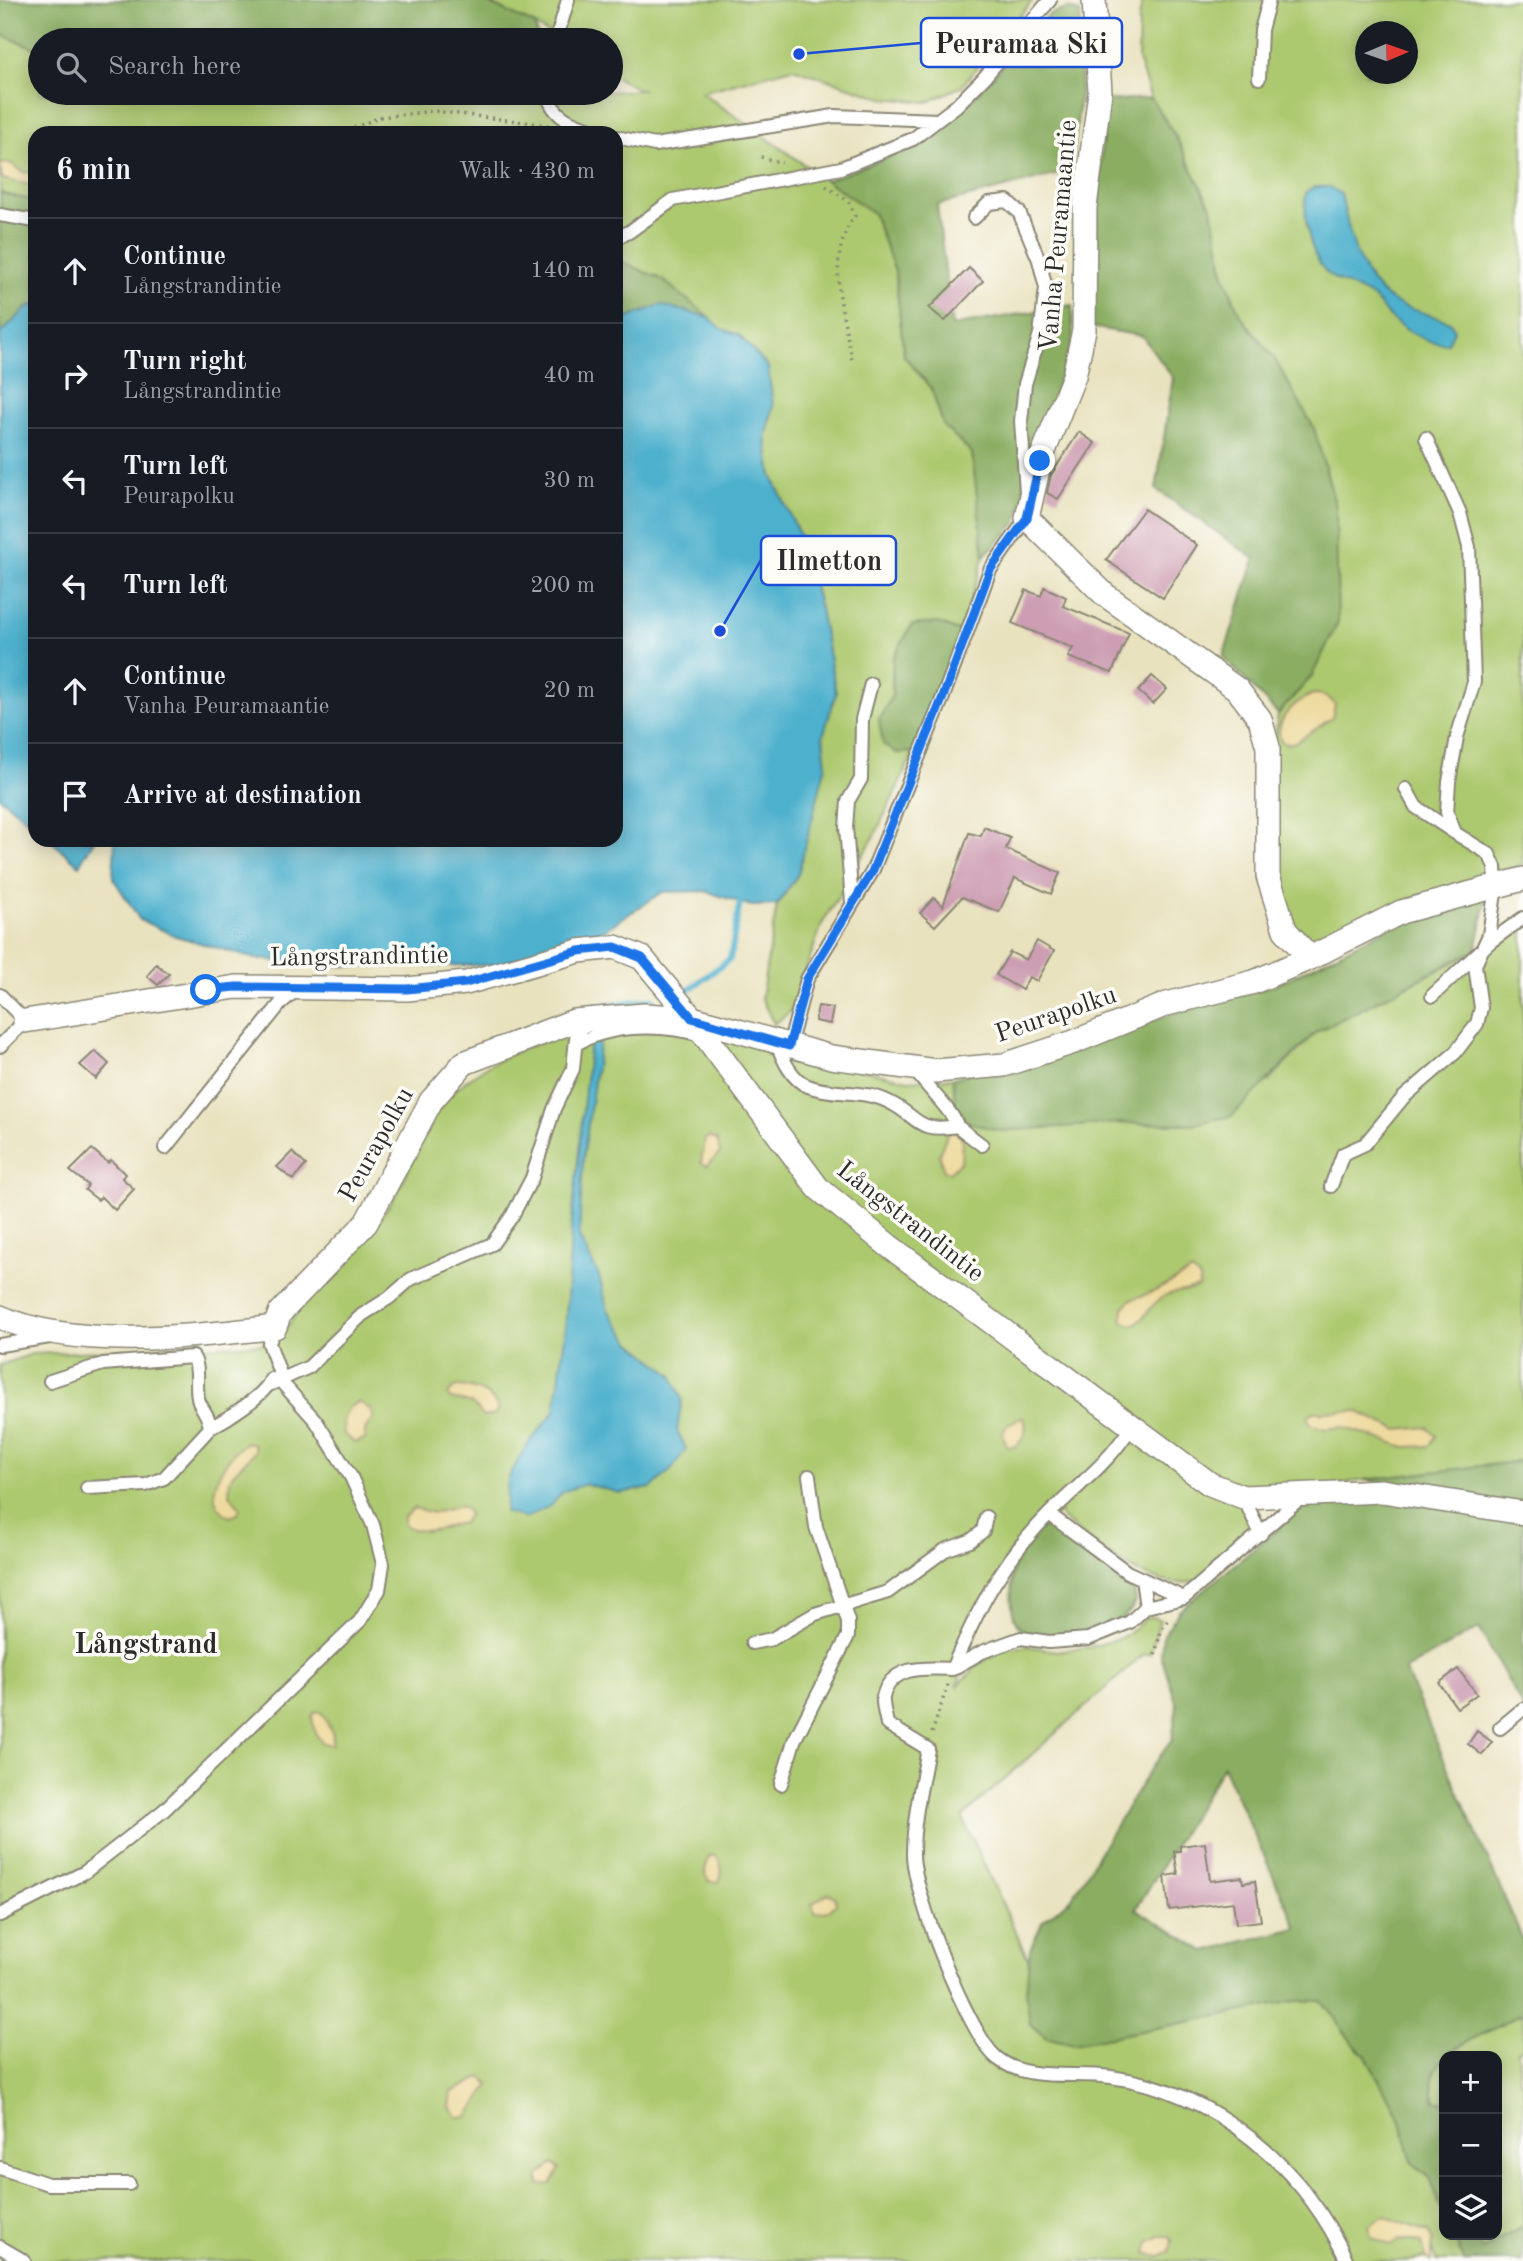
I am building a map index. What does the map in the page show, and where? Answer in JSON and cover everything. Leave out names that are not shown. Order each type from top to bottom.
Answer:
[{"type":"street","name":"Vanha Peuramaantie","points":[[1027,518],[1040,461],[1074,376],[1084,330],[1085,207],[1100,92],[1094,0]]},
{"type":"street","points":[[1027,518],[1104,594],[1237,689],[1260,719],[1268,747],[1268,876],[1285,930],[1310,958],[1401,912],[1523,879]]},
{"type":"street","name":"Långstrandintie","points":[[25,1021],[206,990],[300,987],[407,989],[466,983],[579,951],[615,947],[642,958],[698,1027],[818,1188],[889,1246],[1210,1484],[1243,1497],[1382,1491],[1523,1513]]},
{"type":"street","name":"Peurapolku","points":[[275,1327],[280,1313],[366,1223],[431,1101],[464,1063],[574,1021],[644,1015],[783,1044],[831,1058],[936,1071],[1004,1065],[1074,1042],[1167,1004],[1254,982],[1310,958]]},
{"type":"street","points":[[0,1317],[17,1325],[64,1335],[211,1335],[275,1327]]},
{"type":"lane","points":[[560,28],[568,0]]},
{"type":"lane","points":[[623,233],[673,200],[841,168],[913,139],[956,106],[983,79],[1050,0]]},
{"type":"lane","points":[[1259,78],[1261,30],[1269,0]]},
{"type":"lane","points":[[552,105],[554,111],[567,121],[582,126]]},
{"type":"lane","points":[[623,138],[655,145],[834,116],[937,120]]},
{"type":"lane","points":[[974,218],[989,202],[1007,201],[1019,212],[1039,260],[1046,288],[1040,334],[1025,384],[1021,421],[1027,518],[990,570],[943,697],[872,872],[807,979],[783,1044],[784,1062],[807,1086],[846,1091],[888,1102],[926,1128],[957,1126],[982,1145]]},
{"type":"lane","points":[[0,215],[28,220]]},
{"type":"lane","points":[[1426,438],[1460,513],[1470,560],[1474,682],[1457,737],[1449,782],[1447,812],[1455,833]]},
{"type":"lane","points":[[852,902],[846,827],[848,801],[861,779],[862,719],[870,684]]},
{"type":"lane","points":[[1331,1186],[1343,1154],[1365,1144],[1403,1098],[1455,1054],[1477,1024],[1481,1008],[1475,965],[1489,935],[1496,886],[1495,867],[1489,854],[1416,807],[1406,789]]},
{"type":"lane","points":[[1432,996],[1508,926],[1523,918]]},
{"type":"lane","points":[[165,1148],[281,1003],[300,987]]},
{"type":"lane","points":[[0,995],[25,1021],[0,1046]]},
{"type":"lane","points":[[87,1488],[146,1485],[164,1478],[209,1428],[225,1420],[269,1385],[309,1367],[362,1315],[411,1279],[492,1244],[512,1216],[532,1178],[554,1110],[573,1069],[576,1044],[586,1020]]},
{"type":"lane","points":[[576,1044],[608,1030],[698,1027]]},
{"type":"lane","points":[[914,1068],[933,1096],[956,1119],[957,1126]]},
{"type":"lane","points":[[0,1915],[85,1872],[163,1811],[360,1621],[379,1590],[383,1564],[373,1525],[351,1477],[316,1421],[282,1379],[269,1343],[275,1327]]},
{"type":"lane","points":[[0,1345],[64,1335]]},
{"type":"lane","points":[[50,1381],[103,1364],[193,1357],[197,1363],[199,1400],[209,1417],[209,1428]]},
{"type":"lane","points":[[269,1385],[275,1368],[274,1357]]},
{"type":"lane","points":[[952,1669],[979,1606],[1000,1572],[1049,1514],[1115,1453],[1131,1427]]},
{"type":"lane","points":[[781,1784],[799,1731],[848,1636],[848,1621],[816,1527],[810,1476]]},
{"type":"lane","points":[[1304,1496],[1184,1598],[1146,1607],[1130,1622],[1088,1639],[1049,1642],[1021,1638],[982,1652],[952,1669],[910,1668],[894,1679],[883,1698],[887,1724],[928,1749],[915,1823],[913,1856],[918,1888],[944,1958],[980,2039],[997,2058],[1018,2068],[1047,2074],[1108,2076],[1154,2085],[1191,2099],[1274,2158],[1303,2189],[1330,2225],[1347,2261]]},
{"type":"lane","points":[[1243,1497],[1261,1534]]},
{"type":"lane","points":[[1049,1514],[1127,1572],[1184,1598]]},
{"type":"lane","points":[[752,1643],[772,1639],[815,1614],[888,1592],[945,1550],[970,1541],[984,1531],[986,1517]]},
{"type":"lane","points":[[1142,1578],[1146,1607]]},
{"type":"lane","points":[[1500,1728],[1523,1709]]},
{"type":"lane","points":[[0,2168],[48,2184],[129,2184]]},
{"type":"lane","points":[[0,2247],[24,2261]]},
{"type":"path","points":[[358,126],[380,117],[434,111],[550,125]]},
{"type":"path","points":[[761,157],[810,174],[848,201],[855,216],[839,246],[837,279],[852,361]]},
{"type":"path","points":[[1155,1655],[1161,1630],[1184,1598]]},
{"type":"path","points":[[928,1749],[952,1669]]},
{"type":"green space","points":[[0,0],[482,0],[535,25],[536,28],[28,28],[28,45],[0,34]]},
{"type":"green space","points":[[482,0],[1033,0],[962,86],[928,102],[883,98],[793,68],[701,92],[873,213],[895,271],[904,356],[931,388],[944,427],[972,452],[984,556],[961,632],[937,623],[893,658],[892,696],[879,720],[895,753],[914,752],[874,837],[822,924],[791,1011],[774,1024],[761,998],[777,905],[798,874],[825,765],[823,736],[836,693],[820,609],[802,541],[772,476],[766,438],[773,406],[748,346],[739,335],[722,329],[663,280],[623,262],[623,126],[28,126],[28,199],[0,193],[0,34],[28,45],[28,105],[623,105],[623,91],[641,90],[623,81],[623,28],[540,28]]},
{"type":"green space","points":[[1143,0],[1523,0],[1523,865],[1410,899],[1318,947],[1295,929],[1275,865],[1272,757],[1278,714],[1312,676],[1274,358],[1240,315],[1224,275],[1212,209],[1176,137],[1151,98],[1138,60],[1139,18]]},
{"type":"green space","points":[[1069,8],[1080,13],[1081,53],[1071,171],[937,205],[952,326],[1072,305],[1073,339],[1043,428],[1017,522],[984,556],[972,453],[944,427],[931,388],[904,356],[895,271],[873,213],[826,180],[894,155],[960,112],[1050,14]]},
{"type":"green space","points":[[1151,98],[1176,137],[1212,209],[1224,275],[1240,315],[1274,358],[1314,428],[1336,507],[1338,622],[1312,676],[1278,714],[1223,657],[1255,559],[1156,489],[1173,378],[1142,336],[1090,327],[1105,101]]},
{"type":"green space","points":[[0,193],[28,199],[28,308],[0,334]]},
{"type":"green space","points":[[623,262],[663,280],[709,317],[660,305],[623,320]]},
{"type":"green space","points":[[937,623],[961,632],[914,752],[895,753],[883,744],[879,720],[892,696],[893,658],[912,625]]},
{"type":"green space","points":[[1487,895],[1476,950],[1316,1032],[1232,1116],[1193,1124],[1119,1123],[1001,1131],[966,1122],[955,1103],[953,1078],[1280,983],[1409,917]]},
{"type":"green space","points":[[1523,923],[1523,1461],[1350,1482],[1244,1507],[1251,1519],[1251,1539],[1216,1572],[1190,1582],[1170,1582],[1131,1568],[1061,1518],[1060,1512],[1017,1554],[986,1608],[956,1687],[979,1664],[1004,1650],[1028,1646],[1057,1651],[1091,1647],[1121,1638],[1147,1618],[1160,1620],[1150,1654],[1144,1654],[962,1817],[1029,1961],[1026,1993],[1074,2044],[1295,2001],[1322,2001],[1365,2055],[1400,2118],[1412,2163],[1429,2177],[1439,2204],[1439,2240],[1454,2240],[1465,2261],[1436,2261],[1428,2232],[1384,2216],[1390,2245],[1400,2240],[1422,2242],[1426,2258],[1410,2261],[0,2261],[0,1365],[32,1354],[261,1344],[281,1337],[303,1304],[392,1202],[435,1115],[452,1094],[473,1075],[499,1060],[556,1037],[642,1021],[908,1080],[953,1078],[1119,1123],[1193,1124],[1269,1081],[1316,1032],[1500,939]]},
{"type":"green space","points":[[1523,1461],[1523,1505],[1364,1480]]},
{"type":"green space","points":[[1377,1499],[1523,1519],[1523,1708],[1479,1628],[1405,1670],[1523,1940],[1523,2015],[1519,2014],[1452,2051],[1439,2051],[1439,2065],[1432,2083],[1435,2101],[1439,2102],[1439,2204],[1429,2177],[1412,2163],[1400,2118],[1365,2055],[1322,2001],[1295,2001],[1074,2044],[1045,2037],[1030,2024],[1026,1993],[1030,1949],[1043,1921],[1071,1899],[1151,1768],[1172,1740],[1177,1705],[1161,1656],[1163,1636],[1179,1611],[1310,1502]],"holes":[[[1223,1766],[1297,1928],[1205,1951],[1136,1909]]]},
{"type":"green space","points":[[1049,1525],[1132,1585],[1135,1601],[1127,1614],[1112,1624],[1071,1635],[1032,1634],[1020,1628],[1011,1600],[1014,1563],[1031,1537]]},
{"type":"green space","points":[[1519,2014],[1523,2015],[1523,2048],[1518,2050],[1520,2082],[1523,2082],[1523,2227],[1502,2238],[1502,2051],[1454,2051]]},
{"type":"green space","points":[[1439,2064],[1439,2102],[1435,2101],[1432,2084]]},
{"type":"green space","points":[[1523,2227],[1523,2261],[1465,2261],[1454,2240],[1476,2240],[1482,2249]]},
{"type":"green space","points":[[1476,2240],[1499,2240],[1482,2249]]},
{"type":"sand","points":[[10,163],[28,172],[28,185],[2,179],[0,164]]},
{"type":"sand","points":[[1313,694],[1326,696],[1333,702],[1335,705],[1332,718],[1296,742],[1286,744],[1280,740],[1279,732],[1283,718],[1299,701]]},
{"type":"sand","points":[[954,1131],[962,1137],[961,1162],[949,1172],[944,1171],[939,1155],[948,1132]]},
{"type":"sand","points":[[709,1137],[717,1140],[720,1153],[707,1166],[701,1162],[705,1139]]},
{"type":"sand","points":[[1192,1271],[1200,1279],[1198,1287],[1164,1296],[1136,1323],[1131,1325],[1122,1320],[1123,1308],[1130,1300],[1155,1291]]},
{"type":"sand","points":[[456,1386],[475,1389],[486,1395],[498,1409],[494,1415],[483,1417],[473,1405],[450,1399],[448,1394]]},
{"type":"sand","points":[[359,1402],[370,1409],[373,1417],[365,1430],[365,1439],[355,1443],[344,1434],[343,1421],[349,1407]]},
{"type":"sand","points":[[1356,1411],[1398,1430],[1428,1427],[1436,1436],[1429,1446],[1405,1447],[1342,1427],[1325,1429],[1310,1424],[1308,1416],[1313,1412]]},
{"type":"sand","points":[[1024,1418],[1025,1422],[1023,1436],[1017,1446],[1007,1447],[1003,1434],[1006,1426]]},
{"type":"sand","points":[[247,1442],[254,1444],[255,1451],[230,1480],[230,1495],[240,1507],[238,1514],[230,1517],[220,1509],[215,1489],[223,1468]]},
{"type":"sand","points":[[461,1506],[469,1513],[463,1523],[426,1531],[404,1525],[404,1517],[414,1508],[433,1513]]},
{"type":"sand","points":[[317,1711],[322,1713],[333,1734],[332,1745],[323,1742],[317,1735],[312,1715]]},
{"type":"sand","points":[[712,1855],[717,1857],[721,1867],[721,1877],[717,1883],[708,1881],[705,1870],[708,1858]]},
{"type":"sand","points":[[828,1893],[835,1897],[836,1904],[829,1911],[815,1913],[812,1904]]},
{"type":"sand","points":[[482,2077],[490,2085],[467,2117],[458,2117],[450,2107],[452,2092]]},
{"type":"sand","points":[[553,2164],[560,2169],[551,2184],[539,2185],[539,2175]]},
{"type":"sand","points":[[1383,2216],[1428,2232],[1433,2241],[1431,2261],[1426,2258],[1422,2242],[1400,2240],[1390,2245],[1371,2237],[1369,2226]]},
{"type":"sand","points":[[1160,2236],[1168,2236],[1172,2240],[1170,2251],[1158,2257],[1146,2253],[1149,2242]]},
{"type":"water","points":[[1314,187],[1329,187],[1341,194],[1356,253],[1381,292],[1406,307],[1450,322],[1454,331],[1448,343],[1433,342],[1409,331],[1388,315],[1372,297],[1335,279],[1325,271],[1311,244],[1306,223],[1306,193]]},
{"type":"water","points":[[660,305],[709,317],[722,329],[739,335],[768,367],[773,406],[766,438],[772,476],[802,541],[820,609],[836,693],[823,736],[826,765],[798,874],[777,905],[751,906],[705,891],[663,892],[593,937],[497,965],[344,966],[256,959],[176,936],[140,920],[113,878],[115,847],[623,847],[623,320]]},
{"type":"water","points":[[27,308],[28,821],[0,797],[0,334]]},
{"type":"water","points":[[58,847],[90,847],[79,865]]},
{"type":"water","points":[[590,1039],[600,1039],[583,1160],[579,1237],[599,1276],[608,1310],[631,1342],[672,1375],[682,1399],[677,1431],[686,1449],[672,1469],[651,1488],[620,1493],[586,1484],[564,1491],[550,1506],[525,1518],[505,1512],[508,1479],[524,1449],[555,1411],[565,1335],[571,1231]]},
{"type":"building","points":[[969,268],[983,281],[945,321],[929,308]]},
{"type":"building","points":[[1079,432],[1095,443],[1058,499],[1047,493],[1051,475]]},
{"type":"building","points":[[1144,509],[1197,545],[1163,598],[1106,560]]},
{"type":"building","points":[[1044,587],[1066,597],[1063,606],[1129,633],[1112,673],[1068,657],[1073,648],[1012,623],[1026,590],[1041,596]]},
{"type":"building","points":[[1152,676],[1167,689],[1153,704],[1138,691]]},
{"type":"building","points":[[984,827],[1010,838],[1006,849],[1060,873],[1051,894],[1015,878],[999,912],[962,897],[935,926],[920,913],[934,898],[943,906],[969,833],[981,836]]},
{"type":"building","points":[[1037,941],[1054,951],[1037,981],[1029,977],[1022,990],[996,975],[1010,952],[1026,960]]},
{"type":"building","points":[[156,964],[169,974],[158,985],[147,976]]},
{"type":"building","points":[[818,1006],[833,1008],[830,1024],[815,1021]]},
{"type":"building","points":[[95,1051],[109,1064],[96,1079],[80,1065]]},
{"type":"building","points":[[92,1149],[108,1163],[111,1160],[125,1174],[122,1178],[134,1189],[115,1210],[101,1197],[98,1200],[85,1190],[88,1185],[70,1171]]},
{"type":"building","points":[[292,1152],[306,1165],[293,1180],[277,1167]]},
{"type":"building","points":[[1458,1669],[1477,1694],[1457,1708],[1439,1683]]},
{"type":"building","points":[[1477,1731],[1492,1742],[1482,1755],[1468,1744]]},
{"type":"building","points":[[1205,1843],[1210,1881],[1242,1877],[1243,1883],[1255,1881],[1261,1921],[1236,1924],[1233,1902],[1169,1910],[1165,1876],[1178,1874],[1174,1851],[1180,1851],[1180,1846]]},
{"type":"waterway","points":[[683,994],[730,959],[740,902]]},
{"type":"waterway","points":[[592,1007],[653,999]]},
{"type":"place","name":"Peuramaa Ski","points":[[799,54]]},
{"type":"place","name":"Ilmetton","points":[[720,631]]},
{"type":"district","name":"Långstrand","points":[[146,1646]]},
{"type":"route","points":[[206,990],[236,987],[407,989],[466,983],[579,951],[615,947],[642,958],[692,1018],[789,1046],[807,979],[872,872],[943,697],[990,570],[1027,518],[1040,461]]}]
